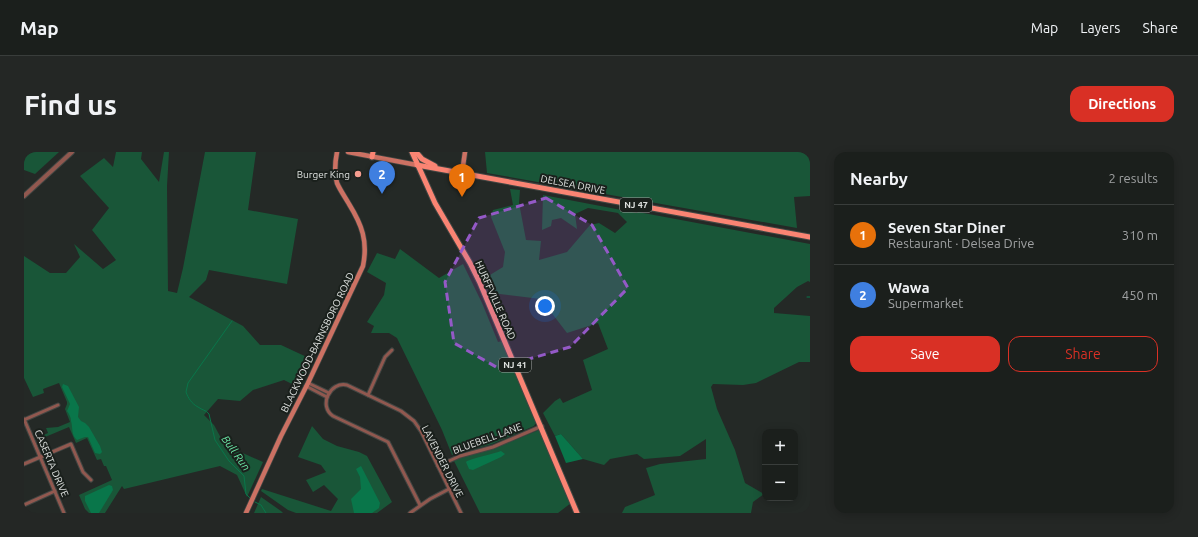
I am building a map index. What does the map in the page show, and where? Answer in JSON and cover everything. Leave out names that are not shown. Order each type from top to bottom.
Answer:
[{"type":"main road","name":"BLACKWOOD-BARNSBORO ROAD","points":[[246,513],[281,436],[361,272],[365,258],[365,246],[361,227],[338,184],[335,166],[337,152]]},
{"type":"main road","points":[[348,152],[373,154],[418,165]]},
{"type":"main road","points":[[412,152],[418,165]]},
{"type":"main road","name":"NJ 47","points":[[416,152],[422,159],[440,169]]},
{"type":"main road","points":[[462,173],[465,152]]},
{"type":"main road","name":"DELSEA DRIVE","points":[[418,165],[810,237]]},
{"type":"main road","name":"HURFFVILLE ROAD","points":[[418,165],[435,204],[470,263],[480,283],[578,513]]},
{"type":"street","points":[[24,196],[72,152]]},
{"type":"street","points":[[368,395],[386,357],[392,350]]},
{"type":"street","name":"LAVENDER DRIVE","points":[[328,395],[334,388],[342,384],[347,385],[401,410],[412,418],[421,431],[461,513]]},
{"type":"street","points":[[307,385],[328,395],[326,406],[330,414],[384,439],[389,443],[420,505]]},
{"type":"street","points":[[24,420],[58,405]]},
{"type":"street","name":"CASERTA DRIVE","points":[[24,420],[64,513]]},
{"type":"street","name":"BLUEBELL LANE","points":[[438,466],[459,456],[492,447],[542,426]]},
{"type":"street","points":[[24,464],[71,444],[84,472],[91,480]]},
{"type":"street","points":[[410,513],[420,505],[449,489]]},
{"type":"street","points":[[24,505],[55,491]]},
{"type":"highlighted area","points":[[546,198],[592,225],[628,288],[570,347],[498,368],[454,343],[445,282],[479,218]]},
{"type":"shaded area","points":[[24,152],[59,152],[35,174],[24,170]]},
{"type":"shaded area","points":[[116,152],[142,152],[141,159],[159,182],[164,152],[169,152],[167,186],[168,291],[177,293],[205,152],[256,152],[248,210],[298,219],[287,284],[209,270],[206,280],[189,297],[243,326],[260,345],[281,345],[311,359],[298,387],[284,380],[253,390],[240,401],[218,399],[204,415],[214,425],[221,438],[236,450],[263,462],[247,497],[237,475],[220,466],[124,489],[122,486],[105,513],[89,513],[85,509],[79,495],[112,480],[101,459],[97,460],[87,438],[76,443],[69,427],[38,440],[37,438],[48,433],[46,428],[58,427],[70,422],[65,409],[67,402],[59,383],[43,389],[44,393],[33,397],[24,378],[24,256],[50,273],[66,273],[80,257],[74,244],[103,269],[116,260],[92,230],[109,208],[80,176],[104,158],[113,167]]},
{"type":"shaded area","points":[[485,152],[810,152],[810,196],[794,197],[797,228],[487,173]]},
{"type":"shaded area","points":[[510,189],[520,190],[519,203],[526,240],[541,241],[539,260],[567,252],[590,225],[599,223],[615,233],[627,222],[618,213],[588,208],[575,214],[577,229],[561,218],[552,220],[551,226],[542,230],[543,195],[810,244],[810,282],[808,281],[797,287],[774,308],[774,313],[810,316],[810,362],[799,362],[756,383],[743,385],[713,384],[711,387],[717,409],[735,450],[745,483],[762,493],[762,495],[753,502],[751,513],[622,513],[625,507],[655,495],[646,468],[660,464],[706,459],[706,439],[680,456],[644,459],[637,454],[610,459],[604,465],[583,459],[561,434],[555,436],[543,413],[560,398],[563,403],[592,390],[583,360],[608,349],[598,323],[567,333],[541,299],[492,293],[485,278],[503,267],[505,252],[491,217],[493,210],[513,205]]},
{"type":"shaded area","points":[[400,249],[439,278],[463,264],[482,303],[498,342],[502,341],[537,421],[534,426],[492,444],[452,455],[442,430],[397,338],[389,333],[371,333],[374,326],[367,322],[384,295],[386,283],[367,272],[377,253],[395,259]]},
{"type":"shaded area","points":[[63,384],[68,386],[79,407],[78,417],[89,427],[100,446],[102,452],[100,454],[95,453],[88,437],[77,440],[74,436],[71,418],[67,411],[70,404],[62,387]]},
{"type":"shaded area","points":[[312,426],[323,439],[337,446],[359,452],[367,456],[392,502],[377,513],[296,513],[288,510],[261,491],[262,489],[331,511],[338,499],[324,485],[313,492],[306,480],[326,472],[321,465],[298,457]]},
{"type":"shaded area","points":[[539,430],[571,503],[558,513],[480,513],[454,461],[462,457],[492,449]]},
{"type":"shaded area","points":[[561,434],[583,459],[566,463],[555,436]]},
{"type":"shaded area","points":[[501,451],[505,454],[501,457],[473,470],[469,469],[466,462]]},
{"type":"shaded area","points":[[361,466],[380,503],[379,508],[372,513],[354,513],[351,499],[361,489],[360,477],[356,469]]},
{"type":"shaded area","points":[[109,485],[112,486],[113,490],[99,513],[91,513],[85,501],[85,496]]},
{"type":"shaded area","points":[[261,497],[281,511],[283,513],[254,513]]},
{"type":"waterway","name":"Bull Run","points":[[232,321],[188,383],[186,392],[189,399],[194,404],[209,414],[215,440],[229,461],[244,476],[246,494],[250,498]]},
{"type":"waterway","name":"Bull Run","points":[[255,502],[261,505],[266,513]]},
{"type":"place","name":"Burger King","points":[[358,174]]},
{"type":"place","name":"Wawa","points":[[382,194]]},
{"type":"place","name":"Seven Star Diner","points":[[462,197]]}]
